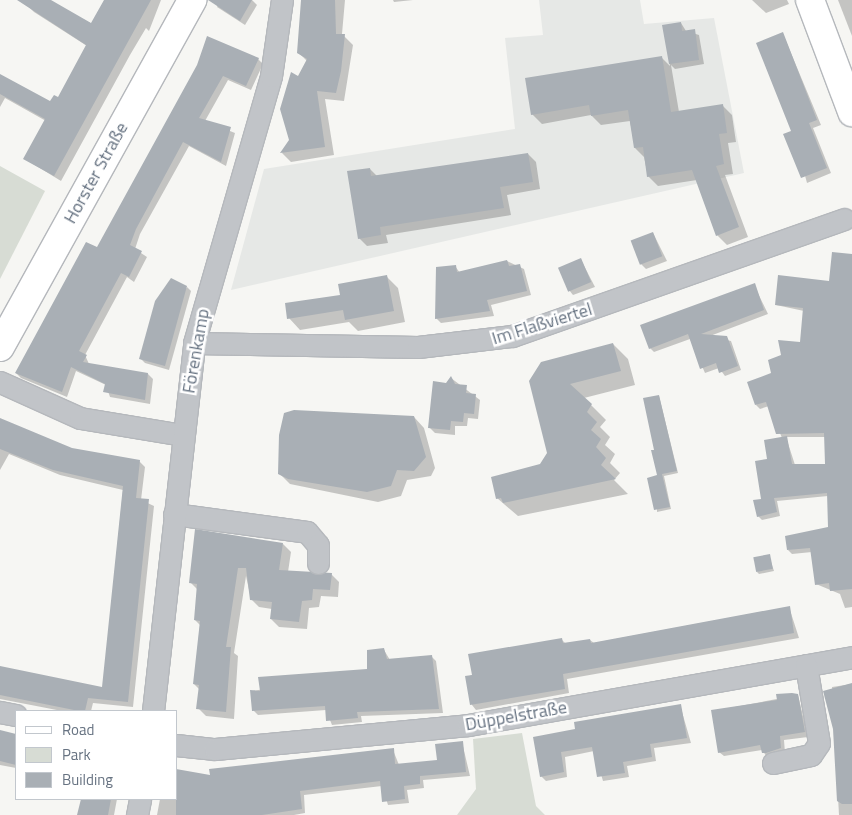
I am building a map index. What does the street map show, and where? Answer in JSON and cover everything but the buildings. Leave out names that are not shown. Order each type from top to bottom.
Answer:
[{"type":"main road","name":"Horster Straße","points":[[0,347],[192,0]]},
{"type":"main road","points":[[810,0],[852,112]]},
{"type":"street","name":"Förenkamp","points":[[154,710],[194,343],[271,76],[282,0]]},
{"type":"street","name":"Im Flaßviertel","points":[[194,343],[418,348],[512,336],[844,219]]},
{"type":"street","points":[[0,382],[80,418],[183,437]]},
{"type":"street","points":[[174,514],[307,532],[318,545],[318,563]]},
{"type":"street","name":"Düppelstraße","points":[[178,745],[215,749],[468,725],[852,657]]},
{"type":"street","points":[[773,762],[811,755],[818,743],[806,665]]},
{"type":"street","points":[[0,712],[15,715]]},
{"type":"street","points":[[137,815],[140,800]]},
{"type":"shaded area","points":[[539,0],[640,0],[644,24],[714,18],[744,173],[231,290],[264,169],[515,129],[505,38],[543,35]]},
{"type":"green space","points":[[0,166],[45,191],[0,279]]},
{"type":"green space","points":[[522,733],[536,806],[545,815],[457,815],[476,789],[473,739]]}]
